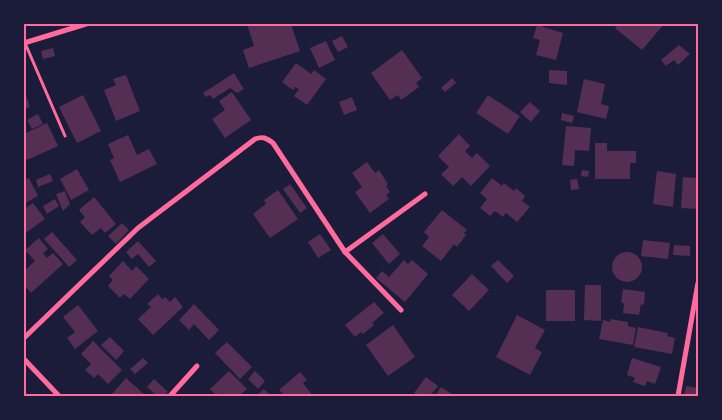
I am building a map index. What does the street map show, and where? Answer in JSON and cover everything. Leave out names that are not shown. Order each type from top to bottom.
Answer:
[{"type":"street","points":[[24,43],[86,24]]},
{"type":"street","points":[[24,338],[154,215],[255,139],[261,137],[267,138],[273,143],[345,252],[401,310]]},
{"type":"street","points":[[345,252],[425,194]]},
{"type":"street","points":[[678,396],[698,283]]},
{"type":"street","points":[[24,358],[59,396]]},
{"type":"street","points":[[170,396],[196,366]]},
{"type":"lane","points":[[24,43],[65,136]]},
{"type":"building","points":[[247,24],[291,24],[300,51],[249,68],[243,50],[254,46]]},
{"type":"building","points":[[618,24],[664,24],[642,50],[615,28]]},
{"type":"building","points":[[537,25],[563,33],[556,60],[536,55],[540,40],[533,38]]},
{"type":"building","points":[[342,36],[348,47],[338,52],[332,41]]},
{"type":"building","points":[[326,41],[335,60],[319,68],[310,48]]},
{"type":"building","points":[[679,45],[690,54],[678,65],[674,60],[666,66],[661,60]]},
{"type":"building","points":[[53,48],[55,56],[43,59],[41,51]]},
{"type":"building","points":[[402,50],[422,78],[416,83],[419,87],[401,100],[398,95],[390,100],[371,73]]},
{"type":"building","points":[[296,63],[311,74],[314,70],[326,79],[307,105],[294,96],[299,89],[295,87],[293,90],[282,82]]},
{"type":"building","points":[[549,70],[567,71],[567,85],[549,83]]},
{"type":"building","points":[[234,73],[244,89],[237,93],[230,88],[213,99],[210,95],[206,97],[203,93]]},
{"type":"building","points":[[126,75],[140,111],[116,121],[104,90],[116,85],[113,79]]},
{"type":"building","points":[[452,78],[456,83],[445,92],[441,88]]},
{"type":"building","points":[[584,79],[605,84],[601,104],[609,106],[606,119],[577,112]]},
{"type":"building","points":[[24,90],[30,107],[24,109]]},
{"type":"building","points":[[232,92],[251,120],[225,138],[212,119],[225,110],[219,101]]},
{"type":"building","points":[[83,95],[101,131],[77,143],[59,107]]},
{"type":"building","points":[[488,95],[520,116],[508,134],[476,113]]},
{"type":"building","points":[[352,97],[357,110],[344,115],[339,102]]},
{"type":"building","points":[[530,102],[540,111],[531,122],[520,112]]},
{"type":"building","points":[[562,113],[574,116],[572,123],[561,120]]},
{"type":"building","points":[[38,114],[43,124],[32,129],[27,120]]},
{"type":"building","points":[[47,123],[58,146],[27,160],[24,152],[24,134]]},
{"type":"building","points":[[566,126],[591,128],[589,151],[575,150],[574,166],[562,165]]},
{"type":"building","points":[[459,134],[470,146],[465,151],[472,158],[477,153],[490,166],[471,186],[462,177],[453,186],[441,174],[449,167],[438,156]]},
{"type":"building","points":[[128,135],[137,155],[149,149],[157,164],[120,182],[110,160],[114,158],[108,144]]},
{"type":"building","points":[[595,143],[607,143],[607,151],[636,151],[636,163],[630,163],[630,179],[595,179]]},
{"type":"building","points":[[367,162],[375,173],[379,170],[388,184],[386,186],[390,192],[386,195],[389,199],[370,213],[355,192],[362,187],[352,173]]},
{"type":"building","points":[[77,169],[89,190],[71,200],[60,179]]},
{"type":"building","points":[[582,170],[589,171],[588,177],[581,176]]},
{"type":"building","points":[[657,171],[676,174],[673,207],[653,204]]},
{"type":"building","points":[[50,174],[53,181],[38,187],[36,180]]},
{"type":"building","points":[[683,177],[698,178],[698,209],[681,208]]},
{"type":"building","points":[[29,178],[38,196],[24,204],[24,180]]},
{"type":"building","points":[[492,178],[502,186],[504,183],[514,191],[516,188],[525,196],[522,201],[530,207],[517,222],[506,213],[503,217],[495,211],[490,216],[480,208],[487,199],[480,193]]},
{"type":"building","points":[[577,179],[579,189],[571,190],[570,180]]},
{"type":"building","points":[[290,184],[307,208],[300,213],[283,189]]},
{"type":"building","points":[[278,190],[298,219],[270,238],[253,214],[266,204],[264,200]]},
{"type":"building","points":[[65,191],[70,204],[63,211],[56,194]]},
{"type":"building","points":[[94,197],[116,224],[105,233],[101,228],[92,235],[80,222],[85,217],[79,210]]},
{"type":"building","points":[[55,199],[59,206],[47,214],[43,206]]},
{"type":"building","points":[[33,203],[45,219],[24,234],[24,209]]},
{"type":"building","points":[[442,210],[467,230],[464,233],[466,235],[457,247],[454,244],[441,261],[422,246],[429,237],[424,232]]},
{"type":"building","points":[[122,223],[129,230],[116,244],[108,236]]},
{"type":"building","points":[[52,232],[77,260],[69,267],[44,239]]},
{"type":"building","points":[[320,234],[331,250],[318,258],[308,242]]},
{"type":"building","points":[[383,234],[400,254],[389,264],[372,243]]},
{"type":"building","points":[[39,238],[48,249],[43,253],[47,258],[53,253],[63,264],[31,293],[24,285],[24,271],[35,261],[25,250]]},
{"type":"building","points":[[643,240],[670,243],[668,259],[641,256]]},
{"type":"building","points":[[138,241],[156,261],[149,267],[138,254],[132,259],[126,252]]},
{"type":"building","points":[[674,245],[690,246],[690,256],[673,255]]},
{"type":"building","points":[[627,252],[637,257],[642,267],[637,277],[627,282],[617,277],[612,267],[617,257]]},
{"type":"building","points":[[404,260],[408,264],[412,260],[428,274],[405,302],[376,278],[382,271],[389,277]]},
{"type":"building","points":[[498,260],[514,276],[507,283],[491,266]]},
{"type":"building","points":[[123,261],[132,271],[136,266],[149,279],[130,299],[124,294],[120,298],[108,286],[113,280],[109,276]]},
{"type":"building","points":[[472,274],[489,290],[469,311],[452,295]]},
{"type":"building","points":[[585,285],[601,285],[601,321],[584,320]]},
{"type":"building","points":[[623,289],[645,292],[644,305],[641,304],[639,315],[623,313],[624,304],[621,302]]},
{"type":"building","points":[[546,290],[575,290],[575,321],[546,321]]},
{"type":"building","points":[[158,294],[162,299],[165,297],[170,302],[175,297],[183,307],[153,335],[138,319],[151,307],[147,304]]},
{"type":"building","points":[[374,302],[384,313],[372,323],[374,325],[363,334],[361,332],[355,337],[345,325]]},
{"type":"building","points":[[194,304],[219,330],[209,340],[194,324],[189,330],[179,320]]},
{"type":"building","points":[[78,305],[98,331],[75,349],[67,338],[75,332],[63,317]]},
{"type":"building","points":[[517,315],[545,330],[535,348],[542,352],[530,375],[496,357]]},
{"type":"building","points":[[610,319],[628,322],[628,326],[636,328],[633,345],[599,339],[603,320],[610,322]]},
{"type":"building","points":[[393,325],[415,357],[388,376],[366,345]]},
{"type":"building","points":[[638,327],[668,333],[667,336],[675,338],[672,354],[634,347]]},
{"type":"building","points":[[110,337],[124,351],[116,360],[101,345]]},
{"type":"building","points":[[93,341],[122,370],[108,384],[98,374],[94,378],[85,370],[91,364],[81,354]]},
{"type":"building","points":[[227,342],[252,367],[240,379],[215,353]]},
{"type":"building","points":[[143,358],[148,363],[135,374],[130,369]]},
{"type":"building","points":[[632,358],[661,367],[655,384],[647,381],[645,386],[633,382],[635,378],[627,375]]},
{"type":"building","points":[[229,371],[247,389],[239,396],[226,396],[223,393],[217,396],[210,389]]},
{"type":"building","points":[[255,371],[265,381],[258,389],[248,379]]},
{"type":"building","points":[[300,372],[307,380],[303,383],[313,396],[285,396],[279,390]]},
{"type":"building","points":[[426,377],[438,386],[430,396],[418,396],[414,393]]},
{"type":"building","points":[[126,378],[146,396],[114,396],[112,394]]},
{"type":"building","points":[[154,379],[168,392],[163,396],[157,396],[147,387]]},
{"type":"building","points":[[686,386],[698,388],[698,396],[684,396]]},
{"type":"building","points":[[441,387],[455,396],[435,396]]},
{"type":"building","points":[[264,389],[271,396],[256,396]]}]
